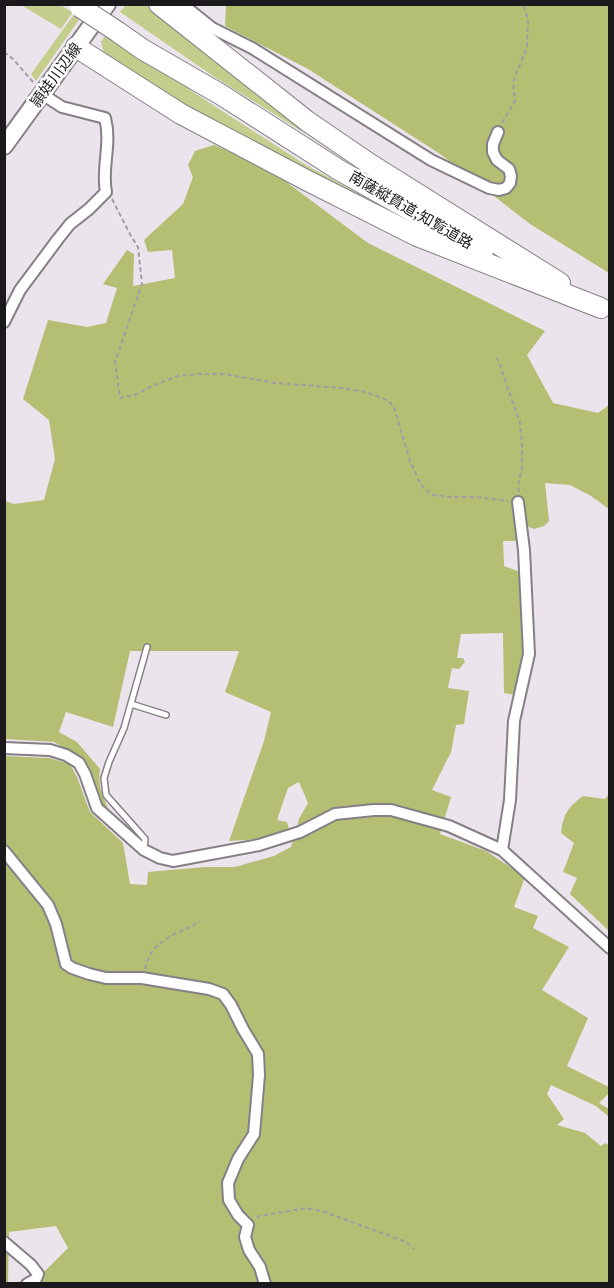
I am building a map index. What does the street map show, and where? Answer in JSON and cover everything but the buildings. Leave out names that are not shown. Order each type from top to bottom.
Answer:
[{"type":"highway","points":[[159,4],[307,122],[370,164],[605,310]]},
{"type":"highway","name":"南薩縦貫道;知覧道路","points":[[84,5],[339,170],[481,250],[605,310]]},
{"type":"highway","points":[[76,47],[182,114],[417,236],[605,310]]},
{"type":"main road","name":"頴娃川辺線","points":[[4,146],[107,4]]},
{"type":"street","points":[[182,4],[212,28],[252,48],[431,160],[489,188],[499,190],[506,188],[511,176],[509,169],[497,160],[493,152],[493,144],[498,132]]},
{"type":"street","points":[[4,322],[20,290],[58,239],[70,224],[90,209],[106,192],[108,129],[105,118],[62,107],[42,94]]},
{"type":"street","points":[[502,850],[510,800],[514,721],[529,654],[524,550],[518,502]]},
{"type":"street","points":[[4,748],[50,750],[66,755],[79,763],[97,807],[144,850],[160,858],[173,861],[259,845],[300,832],[335,814],[392,810],[449,826],[502,850],[609,948]]},
{"type":"street","points":[[4,851],[48,905],[56,924],[66,964],[88,974],[106,978],[142,978],[209,989],[223,994],[231,1005],[258,1054],[259,1075],[254,1134],[238,1159],[228,1183],[229,1200],[248,1226],[245,1237],[249,1250],[260,1267],[265,1284]]},
{"type":"street","points":[[4,1242],[38,1274],[36,1279],[27,1284]]},
{"type":"lane","points":[[144,850],[145,839],[106,795],[104,778],[124,728],[147,647]]},
{"type":"lane","points":[[131,704],[166,715]]},
{"type":"path","points":[[498,132],[515,101],[513,82],[527,47],[528,20],[523,4]]},
{"type":"path","points":[[4,52],[13,59],[42,94]]},
{"type":"path","points":[[106,192],[138,247],[142,284],[115,362],[120,398],[135,395],[178,375],[199,374],[224,374],[275,383],[365,392],[387,400],[394,407],[410,461],[422,485],[432,495],[518,502],[518,486],[522,467],[520,423],[497,357]]},
{"type":"path","points":[[142,978],[151,952],[173,934],[200,921]]},
{"type":"path","points":[[248,1226],[259,1216],[306,1208],[325,1212],[406,1242],[414,1250]]},
{"type":"green space","points":[[21,5],[60,5],[73,12],[61,29]]},
{"type":"green space","points":[[126,5],[152,5],[425,208],[213,76],[120,12]]},
{"type":"green space","points":[[226,5],[609,5],[609,273],[530,224],[440,154],[308,69],[225,26]]},
{"type":"green space","points":[[75,13],[81,17],[36,81],[31,74]]},
{"type":"green space","points":[[106,34],[306,165],[427,231],[213,125],[104,53],[101,42]]},
{"type":"green space","points":[[214,145],[269,169],[368,243],[545,331],[527,355],[553,403],[598,413],[609,405],[609,509],[570,485],[545,483],[549,521],[544,526],[534,529],[527,526],[521,500],[518,541],[503,541],[504,566],[523,573],[525,637],[516,695],[504,693],[503,633],[461,634],[457,658],[463,658],[465,662],[459,669],[452,668],[448,688],[469,691],[464,724],[456,725],[451,752],[432,790],[451,797],[440,834],[486,851],[525,877],[514,907],[538,916],[533,928],[569,947],[542,990],[588,1018],[567,1066],[609,1087],[609,1093],[599,1103],[609,1109],[609,1117],[596,1106],[551,1085],[547,1094],[564,1119],[557,1125],[585,1133],[601,1146],[605,1143],[609,1145],[609,1283],[33,1283],[68,1248],[56,1226],[9,1232],[8,1282],[5,1283],[4,756],[49,758],[70,764],[90,812],[123,843],[130,884],[147,885],[148,872],[235,867],[274,856],[291,847],[299,819],[308,803],[299,782],[288,788],[277,820],[287,822],[289,829],[259,839],[229,841],[264,741],[271,712],[225,692],[239,651],[130,651],[113,727],[66,712],[59,732],[77,742],[100,769],[100,787],[111,815],[101,804],[90,772],[79,757],[54,742],[5,739],[5,501],[14,504],[44,500],[55,459],[49,420],[23,399],[48,320],[87,327],[106,323],[117,288],[103,284],[127,250],[134,254],[133,286],[175,278],[172,250],[148,252],[144,240],[183,204],[193,177],[188,165],[195,151]]},
{"type":"green space","points":[[609,794],[609,931],[570,894],[577,878],[563,872],[574,843],[561,833],[567,812],[578,800],[583,796],[605,799]]}]
